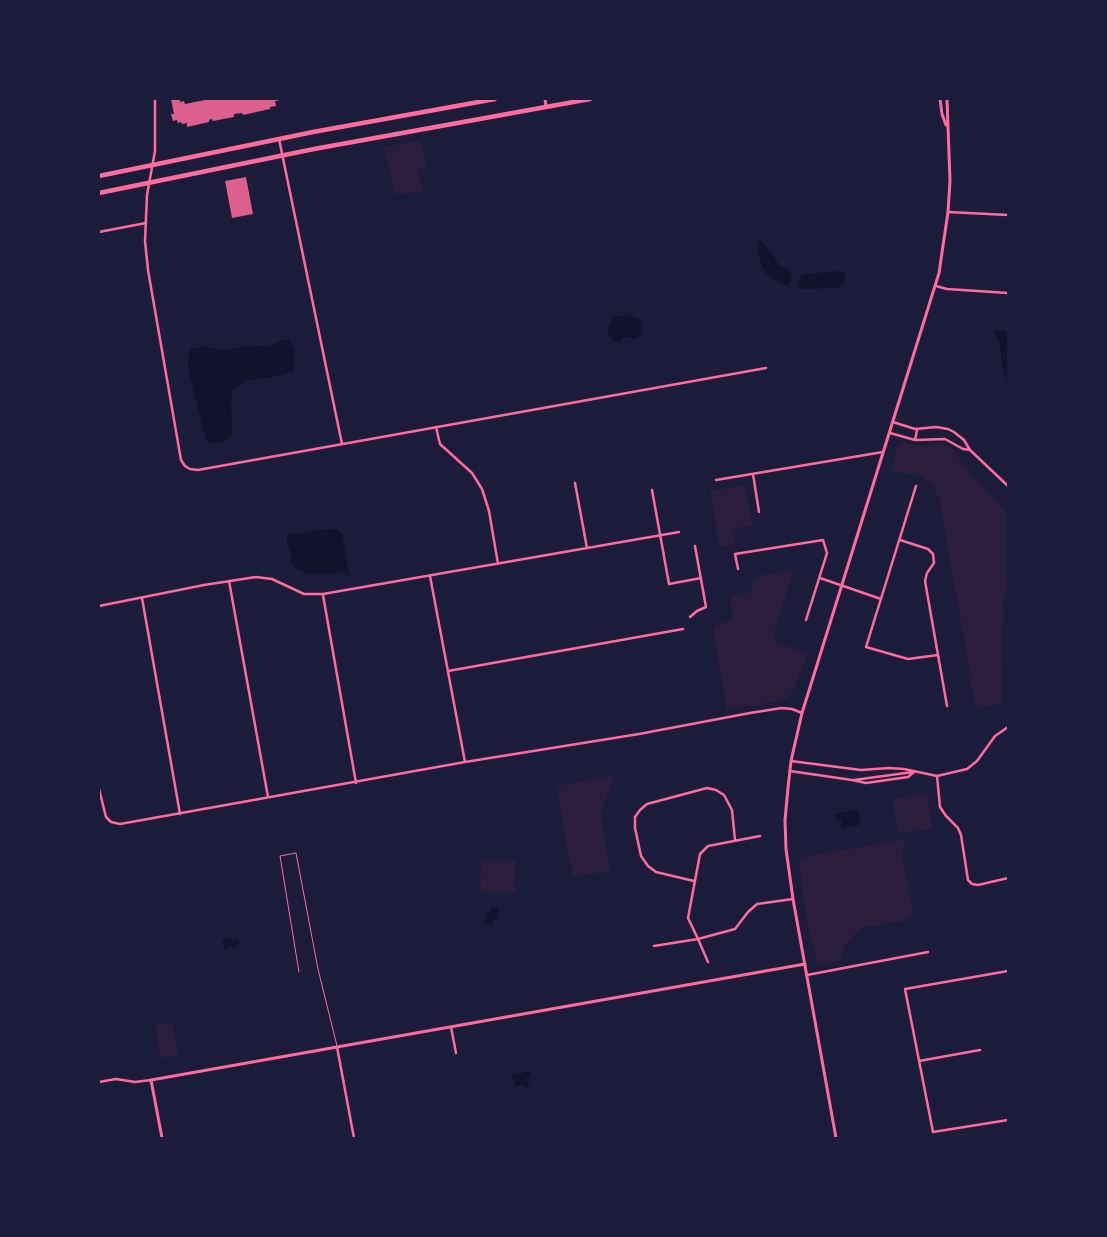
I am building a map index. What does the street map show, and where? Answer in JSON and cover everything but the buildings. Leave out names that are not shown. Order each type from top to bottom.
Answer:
[{"type":"main road","points":[[99,176],[279,139],[495,99]]},
{"type":"main road","points":[[99,193],[282,156],[590,99]]},
{"type":"street","points":[[155,99],[155,151],[147,195],[148,270],[180,460],[185,466],[198,470],[766,368]]},
{"type":"street","points":[[545,99],[546,107]]},
{"type":"street","points":[[940,99],[942,114],[947,126]]},
{"type":"street","points":[[836,1138],[806,975],[786,849],[785,820],[791,761],[802,714],[936,286],[943,254],[948,212],[950,176],[947,99]]},
{"type":"street","points":[[279,139],[342,444]]},
{"type":"street","points":[[948,212],[1008,216]]},
{"type":"street","points":[[99,232],[146,223]]},
{"type":"street","points":[[936,286],[947,289],[1008,293]]},
{"type":"street","points":[[893,422],[918,429],[936,427],[948,429],[960,437],[970,450],[1008,486]]},
{"type":"street","points":[[436,427],[440,444],[472,473],[482,489],[498,564]]},
{"type":"street","points":[[915,440],[918,429]]},
{"type":"street","points":[[890,433],[915,440],[939,438],[950,440],[963,449],[970,450]]},
{"type":"street","points":[[716,480],[884,452]]},
{"type":"street","points":[[753,474],[760,512]]},
{"type":"street","points":[[575,483],[587,548]]},
{"type":"street","points":[[916,486],[866,647],[908,659],[938,655]]},
{"type":"street","points":[[652,490],[669,584],[701,578]]},
{"type":"street","points":[[99,606],[256,577],[272,579],[304,594],[323,594],[679,532]]},
{"type":"street","points":[[738,570],[735,554],[823,540],[827,553],[806,620]]},
{"type":"street","points":[[900,540],[928,549],[933,554],[934,563],[927,573],[925,581],[947,706]]},
{"type":"street","points":[[690,618],[697,611],[706,607],[695,546]]},
{"type":"street","points":[[430,576],[465,762]]},
{"type":"street","points":[[820,578],[881,599]]},
{"type":"street","points":[[229,581],[268,798]]},
{"type":"street","points":[[323,594],[356,783]]},
{"type":"street","points":[[142,598],[180,814]]},
{"type":"street","points":[[448,671],[683,630]]},
{"type":"street","points":[[99,789],[106,818],[111,822],[120,824],[465,762],[639,734],[782,708],[792,709],[802,714]]},
{"type":"street","points":[[791,761],[861,770],[904,768],[914,772],[937,776],[967,769],[977,761],[995,736],[1008,727]]},
{"type":"street","points":[[875,769],[876,777]]},
{"type":"street","points":[[790,771],[866,783],[908,777],[914,772]]},
{"type":"street","points":[[852,780],[914,772]]},
{"type":"street","points":[[937,776],[940,807],[954,823],[961,835],[968,880],[972,884],[978,885],[1008,878]]},
{"type":"street","points":[[694,881],[656,872],[648,866],[641,856],[635,828],[635,817],[640,810],[647,804],[707,788],[716,790],[724,795],[732,810],[735,840]]},
{"type":"street","points":[[708,962],[688,918],[700,854],[708,846],[760,836]]},
{"type":"street","points":[[654,946],[698,939],[735,929],[757,904],[793,899]]},
{"type":"street","points":[[806,975],[928,952]]},
{"type":"street","points":[[99,1082],[116,1079],[135,1082],[151,1080],[805,964]]},
{"type":"street","points":[[1008,970],[905,989],[933,1132],[1008,1120]]},
{"type":"street","points":[[451,1027],[456,1053]]},
{"type":"street","points":[[337,1047],[354,1138]]},
{"type":"street","points":[[919,1061],[980,1050]]},
{"type":"street","points":[[151,1080],[162,1138]]},
{"type":"lane","points":[[299,972],[280,856],[296,853],[318,969],[337,1047]]},
{"type":"shaded area","points":[[421,140],[426,166],[417,169],[423,191],[395,195],[384,147]]},
{"type":"shaded area","points":[[760,240],[779,265],[790,271],[792,279],[788,285],[779,283],[766,274],[758,255],[758,243]]},
{"type":"shaded area","points":[[845,272],[845,277],[843,284],[837,288],[802,289],[797,284],[801,276],[805,274]]},
{"type":"shaded area","points":[[628,315],[640,319],[643,325],[641,335],[635,339],[625,336],[620,342],[614,342],[608,334],[612,319],[617,316]]},
{"type":"shaded area","points":[[994,329],[1008,332],[1008,386],[1001,360],[1000,342],[996,337]]},
{"type":"shaded area","points":[[284,340],[289,340],[294,349],[294,371],[278,376],[247,381],[233,389],[231,399],[232,435],[220,442],[210,443],[206,440],[189,372],[188,360],[190,350],[204,347],[224,350],[251,346],[270,346]]},
{"type":"shaded area","points":[[899,443],[922,446],[939,444],[953,449],[970,474],[1008,514],[1008,587],[1005,591],[1003,606],[1001,704],[976,709],[939,498],[931,483],[923,477],[890,470]]},
{"type":"shaded area","points":[[745,485],[752,525],[733,529],[736,544],[720,547],[710,491]]},
{"type":"shaded area","points":[[336,529],[342,534],[349,575],[342,572],[313,574],[298,570],[291,564],[287,536],[291,533],[302,534]]},
{"type":"shaded area","points":[[793,571],[774,633],[774,639],[779,644],[808,653],[794,689],[789,697],[783,700],[727,710],[714,627],[728,621],[733,616],[730,599],[751,590],[755,579],[760,575]]},
{"type":"shaded area","points":[[614,775],[601,816],[610,871],[573,877],[556,786]]},
{"type":"shaded area","points":[[927,793],[933,828],[899,834],[892,799]]},
{"type":"shaded area","points":[[857,810],[861,825],[849,826],[843,829],[841,826],[842,821],[837,821],[835,814]]},
{"type":"shaded area","points":[[904,839],[903,861],[910,892],[912,909],[910,917],[903,921],[861,928],[847,942],[840,961],[817,965],[804,904],[799,858]]},
{"type":"shaded area","points":[[481,860],[516,861],[515,893],[480,892]]},
{"type":"shaded area","points":[[492,907],[499,909],[497,920],[493,919],[492,925],[484,923],[487,912],[490,913]]},
{"type":"shaded area","points":[[228,938],[233,940],[237,938],[240,943],[233,949],[231,946],[226,950],[222,944]]},
{"type":"shaded area","points":[[172,1022],[178,1055],[161,1058],[155,1025]]},
{"type":"shaded area","points":[[530,1072],[531,1077],[522,1079],[531,1080],[528,1083],[529,1087],[527,1089],[522,1085],[516,1086],[515,1080],[512,1080],[511,1075]]}]
